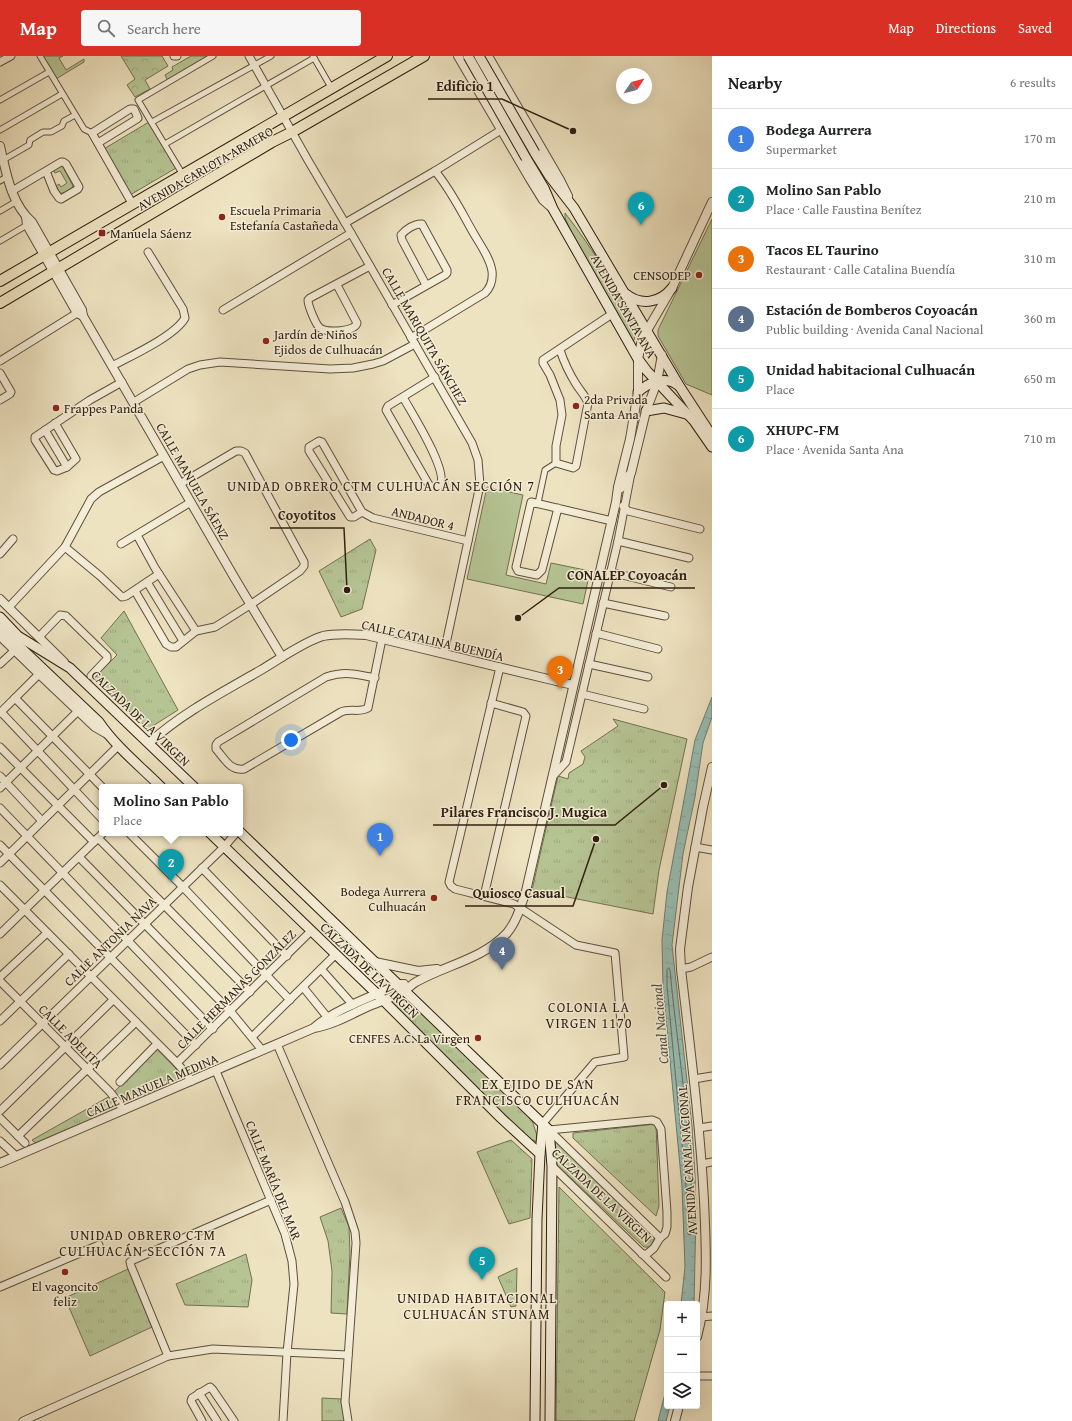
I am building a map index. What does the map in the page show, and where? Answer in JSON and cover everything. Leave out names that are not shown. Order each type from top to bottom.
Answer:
[{"type":"main road","name":"AVENIDA CARLOTA ARMERO","points":[[0,281],[133,205],[386,56]]},
{"type":"main road","name":"AVENIDA CARLOTA ARMERO","points":[[0,303],[272,142],[424,56]]},
{"type":"main road","name":"AVENIDA SANTA ANA","points":[[468,56],[544,188],[553,209],[638,359],[657,382],[689,415],[712,448]]},
{"type":"main road","name":"AVENIDA SANTA ANA","points":[[479,56],[535,153],[550,177],[574,208],[680,387],[712,436]]},
{"type":"main road","points":[[622,290],[633,299],[647,302],[661,298],[672,288]]},
{"type":"main road","points":[[638,392],[647,385],[667,380],[680,387]]},
{"type":"main road","points":[[646,411],[664,408],[689,415]]},
{"type":"main road","name":"CALZADA DE LA VIRGEN","points":[[0,617],[18,636],[70,668],[191,784]]},
{"type":"main road","points":[[0,628],[99,722],[107,734],[155,784]]},
{"type":"main road","name":"CALZADA DE LA VIRGEN","points":[[243,835],[546,1126]]},
{"type":"main road","name":"CALZADA DE LA VIRGEN","points":[[213,836],[380,997],[501,1118],[540,1154]]},
{"type":"main road","points":[[535,1421],[537,1236],[540,1154],[546,1126]]},
{"type":"main road","points":[[546,1126],[552,1166],[550,1421]]},
{"type":"street","points":[[0,62],[11,56]]},
{"type":"street","points":[[40,56],[84,130],[92,133],[133,205]]},
{"type":"street","points":[[183,175],[138,100],[213,56]]},
{"type":"street","name":"CALLE MARIQUITA SÁNCHEZ","points":[[249,56],[472,443],[478,460],[480,485],[444,653]]},
{"type":"street","points":[[152,122],[271,56]]},
{"type":"street","name":"AVENIDA SANTA ANA","points":[[458,56],[543,200],[553,209]]},
{"type":"street","name":"AVENIDA SANTA ANA","points":[[488,56],[560,180],[574,208]]},
{"type":"street","points":[[165,144],[314,57],[332,89]]},
{"type":"street","points":[[474,85],[473,76],[478,69],[483,66],[489,66],[497,72]]},
{"type":"street","points":[[0,100],[49,72]]},
{"type":"street","points":[[0,130],[62,94]]},
{"type":"street","points":[[92,133],[130,109],[134,109],[138,118],[137,119],[98,143]]},
{"type":"street","points":[[1,153],[29,145],[30,140],[43,132],[51,132],[62,126],[64,121],[75,115]]},
{"type":"street","points":[[345,223],[435,171],[501,130]]},
{"type":"street","name":"CALLE MANUELA SÁENZ","points":[[1,153],[12,191],[28,222],[134,402],[250,605],[282,657]]},
{"type":"street","points":[[12,191],[46,171],[63,162],[66,164],[79,187],[78,189],[62,199],[59,198],[54,191],[46,171]]},
{"type":"street","points":[[134,402],[188,369],[200,365],[220,362],[330,369],[353,368],[378,362],[413,341],[419,334],[485,293],[490,288],[492,281],[492,270],[487,257],[454,197],[444,181],[435,171]]},
{"type":"street","points":[[0,181],[8,176]]},
{"type":"street","points":[[0,211],[17,201]]},
{"type":"street","points":[[314,1028],[325,1026],[380,997],[444,968],[464,961],[483,951],[498,941],[524,910],[526,891],[630,439],[638,392],[638,359],[642,340],[672,288],[712,202]]},
{"type":"street","points":[[0,241],[28,222]]},
{"type":"street","points":[[392,305],[426,286],[445,275],[447,273],[447,270],[422,224],[418,224],[404,231],[401,235],[402,240],[426,286]]},
{"type":"street","points":[[223,310],[351,233]]},
{"type":"street","points":[[112,366],[168,335],[182,324],[185,318],[183,309],[148,252]]},
{"type":"street","points":[[337,284],[358,323],[357,326],[345,330],[324,330],[319,328],[308,305],[308,300],[310,298],[370,266]]},
{"type":"street","points":[[0,361],[81,313]]},
{"type":"street","points":[[556,463],[556,446],[562,415],[560,400],[550,375],[543,364],[543,360],[612,314]]},
{"type":"street","points":[[538,504],[545,470],[556,463],[573,468],[576,466],[588,403],[586,395],[577,386],[565,364],[560,350]]},
{"type":"street","points":[[553,776],[566,762],[618,540],[631,473],[646,411],[657,382],[662,355]]},
{"type":"street","points":[[0,373],[11,392],[0,400]]},
{"type":"street","points":[[403,398],[436,456],[441,480],[440,485],[437,487],[433,488],[429,485],[386,410],[388,406],[435,378]]},
{"type":"street","points":[[56,423],[76,459],[60,470],[54,470],[35,440],[35,437],[90,400],[122,382]]},
{"type":"street","points":[[45,430],[67,466]]},
{"type":"street","points":[[319,441],[322,442],[362,512],[354,518],[350,517],[309,451],[309,447],[319,441]]},
{"type":"street","points":[[135,590],[166,644],[171,647],[176,647],[196,631],[215,627],[250,605],[300,571],[304,566],[304,562],[245,453],[236,451],[180,484]]},
{"type":"street","points":[[9,607],[66,547],[91,499],[99,492],[164,456]]},
{"type":"street","points":[[616,500],[625,479],[631,473]]},
{"type":"street","points":[[616,500],[628,510],[700,529]]},
{"type":"street","points":[[121,544],[191,502]]},
{"type":"street","points":[[558,508],[542,570],[537,575],[518,571],[516,567],[531,502],[538,504],[558,508],[602,518],[612,521]]},
{"type":"street","name":"ANDADOR 4","points":[[362,512],[373,518],[468,541]]},
{"type":"street","points":[[137,535],[159,574],[196,631]]},
{"type":"street","points":[[0,554],[13,539]]},
{"type":"street","points":[[618,540],[689,558]]},
{"type":"street","points":[[66,547],[122,597],[126,596],[159,574]]},
{"type":"street","points":[[610,572],[671,587]]},
{"type":"street","points":[[147,582],[183,641]]},
{"type":"street","name":"CALZADA DE LA VIRGEN","points":[[0,599],[70,668]]},
{"type":"street","points":[[603,603],[665,616]]},
{"type":"street","points":[[39,637],[60,615],[63,614],[66,616],[107,656],[107,659],[91,676]]},
{"type":"street","points":[[596,633],[658,649]]},
{"type":"street","name":"CALLE CATALINA BUENDÍA","points":[[149,743],[163,730],[178,720],[282,657],[315,639],[324,636],[359,635],[382,639],[573,685]]},
{"type":"street","points":[[0,636],[78,711],[96,727],[107,734]]},
{"type":"street","points":[[374,678],[351,673],[335,674],[326,678],[218,742],[216,749],[233,768],[238,770],[244,768],[341,712],[346,710],[364,710],[368,708],[382,639]]},
{"type":"street","points":[[0,664],[15,650]]},
{"type":"street","points":[[589,664],[648,677]]},
{"type":"street","points":[[500,667],[449,882],[455,889],[514,904],[576,945],[615,953],[624,1057],[595,1062],[546,1126]]},
{"type":"street","points":[[39,674],[0,712],[99,815]]},
{"type":"street","points":[[582,694],[644,709]]},
{"type":"street","points":[[14,698],[99,784]]},
{"type":"street","points":[[484,896],[526,716],[523,712],[491,704]]},
{"type":"street","points":[[0,788],[78,711]]},
{"type":"street","points":[[0,746],[58,806],[99,838],[250,992]]},
{"type":"street","points":[[0,863],[118,746]]},
{"type":"street","name":"AVENIDA CANAL NACIONAL","points":[[700,1322],[708,1291],[709,1242],[699,1128],[680,949],[695,847],[711,772]]},
{"type":"street","points":[[0,776],[42,821]]},
{"type":"street","points":[[0,808],[126,941],[213,1029]]},
{"type":"street","points":[[132,836],[183,887],[290,1000]]},
{"type":"street","name":"CALLE ANTONIA NAVA","points":[[0,1065],[224,847],[233,836]]},
{"type":"street","points":[[0,934],[99,838]]},
{"type":"street","points":[[0,845],[109,958],[196,1045]]},
{"type":"street","points":[[695,847],[712,850]]},
{"type":"street","points":[[79,857],[231,1012],[262,1050]]},
{"type":"street","points":[[202,868],[287,956]]},
{"type":"street","points":[[1,888],[25,910],[177,1063],[192,1081]]},
{"type":"street","name":"CALLE HERMANAS GONZÁLEZ","points":[[177,1063],[231,1012],[311,931]]},
{"type":"street","points":[[0,977],[47,933]]},
{"type":"street","points":[[0,1021],[69,954]]},
{"type":"street","points":[[252,1037],[335,955]]},
{"type":"street","points":[[681,969],[712,957]]},
{"type":"street","points":[[375,962],[418,971],[444,968]]},
{"type":"street","points":[[321,969],[353,1005]]},
{"type":"street","name":"CALLE ADELITA","points":[[0,981],[110,1092],[124,1110]]},
{"type":"street","points":[[303,987],[328,1018]]},
{"type":"street","points":[[314,1028],[322,1021],[353,1005],[380,997]]},
{"type":"street","points":[[0,1111],[114,1000]]},
{"type":"street","points":[[18,1136],[136,1022]]},
{"type":"street","name":"CALLE MANUELA MEDINA","points":[[0,1163],[314,1028]]},
{"type":"street","points":[[120,1082],[157,1044]]},
{"type":"street","points":[[277,1044],[345,1202],[355,1232],[356,1251],[345,1402],[348,1421]]},
{"type":"street","name":"CALLE MARÍA DEL MAR","points":[[216,1071],[285,1234],[292,1261],[294,1284],[287,1353],[284,1421]]},
{"type":"street","points":[[694,1079],[712,1076]]},
{"type":"street","points":[[0,1118],[25,1143]]},
{"type":"street","points":[[546,1126],[652,1120],[657,1122],[661,1129],[667,1212],[667,1227],[665,1234],[660,1238]]},
{"type":"street","name":"CALZADA DE LA VIRGEN","points":[[540,1154],[642,1254],[647,1254],[654,1248],[660,1238],[546,1126]]},
{"type":"street","points":[[699,1128],[712,1126]]},
{"type":"street","points":[[0,1141],[14,1154]]},
{"type":"street","points":[[702,1164],[712,1162]]},
{"type":"street","points":[[168,1356],[130,1266],[130,1262],[271,1200]]},
{"type":"street","points":[[0,1288],[99,1245]]},
{"type":"street","points":[[642,1254],[666,1277]]},
{"type":"street","points":[[701,1317],[712,1316]]},
{"type":"street","points":[[23,1421],[168,1356],[186,1352],[213,1349],[348,1355]]},
{"type":"street","points":[[700,1376],[712,1376]]},
{"type":"street","points":[[202,1421],[191,1401],[192,1398],[210,1387],[214,1390],[234,1421]]},
{"type":"street","points":[[199,1393],[217,1421]]},
{"type":"street","points":[[675,1421],[678,1409]]},
{"type":"green space","points":[[42,56],[63,56],[59,58],[66,70],[84,59],[84,62],[56,79]]},
{"type":"green space","points":[[121,56],[162,56],[168,66],[145,80],[150,89],[135,97],[127,85],[135,79]]},
{"type":"green space","points":[[191,56],[210,56],[168,81],[165,75],[173,70],[172,67]]},
{"type":"green space","points":[[149,122],[176,168],[130,195],[102,150]]},
{"type":"green space","points":[[59,166],[63,167],[73,186],[69,190],[62,193],[60,193],[56,186],[59,184],[61,187],[67,183],[60,171],[55,173],[53,170]]},
{"type":"green space","points":[[565,213],[576,227],[614,285],[641,330],[636,335],[632,344],[578,247],[565,218]]},
{"type":"green space","name":"CENSODEP","points":[[712,219],[712,395],[686,384],[658,336],[658,330]]},
{"type":"green space","points":[[487,487],[523,495],[506,575],[546,584],[551,563],[590,571],[583,604],[467,579]]},
{"type":"green space","points":[[370,539],[376,550],[362,609],[341,617],[319,571]]},
{"type":"green space","points":[[124,611],[178,710],[148,729],[94,678],[117,655],[101,638]]},
{"type":"green space","points":[[613,719],[687,739],[659,870],[653,914],[532,890],[558,776],[568,779],[569,773],[583,764],[585,757],[581,751],[618,726]]},
{"type":"green space","points":[[404,993],[532,1120],[539,1142],[531,1140],[388,1002]]},
{"type":"green space","points":[[157,1049],[183,1076],[133,1104],[38,1145],[32,1140],[110,1096]]},
{"type":"green space","points":[[656,1124],[659,1206],[656,1216],[573,1138],[573,1133]]},
{"type":"green space","points":[[511,1140],[532,1159],[530,1218],[509,1224],[477,1152]]},
{"type":"green space","points":[[555,1140],[655,1237],[651,1247],[644,1247],[555,1163]]},
{"type":"green space","points":[[559,1187],[665,1292],[660,1330],[634,1421],[556,1421]]},
{"type":"green space","points":[[341,1208],[349,1227],[350,1253],[347,1314],[331,1313],[332,1271],[328,1241],[320,1217]]},
{"type":"green space","points":[[246,1254],[252,1280],[248,1307],[185,1305],[176,1284]]},
{"type":"green space","points":[[517,1268],[516,1306],[511,1307],[498,1277]]},
{"type":"green space","points":[[128,1269],[152,1327],[90,1356],[65,1298]]},
{"type":"green space","points":[[322,1398],[341,1399],[345,1421],[322,1421]]},
{"type":"water","name":"Canal Nacional","points":[[712,697],[712,717],[703,743],[695,797],[683,854],[672,945],[692,1126],[696,1211],[694,1301],[681,1301],[685,1267],[682,1187],[663,986],[662,940],[667,892],[695,740]]},
{"type":"water","points":[[664,1398],[664,1409],[669,1409],[666,1421],[658,1421]]},
{"type":"place","name":"Edificio 1","points":[[573,131]]},
{"type":"place","name":"Escuela Primaria Estefanía Castañeda","points":[[222,217]]},
{"type":"place","name":"XHUPC-FM","points":[[641,225]]},
{"type":"place","name":"Manuela Sáenz","points":[[102,233]]},
{"type":"place","name":"CENSODEP","points":[[699,275]]},
{"type":"place","name":"Jardín de Niños Ejidos de Culhuacán","points":[[266,341]]},
{"type":"place","name":"2da Privada Santa Ana","points":[[576,406]]},
{"type":"place","name":"Frappes Panda","points":[[56,408]]},
{"type":"place","name":"Coyotitos","points":[[347,590]]},
{"type":"place","name":"CONALEP Coyoacán","points":[[518,618]]},
{"type":"place","name":"Tacos EL Taurino","points":[[560,689]]},
{"type":"place","name":"Pilares Francisco J. Mugica","points":[[664,785]]},
{"type":"place","name":"Quiosco Casual","points":[[596,839]]},
{"type":"place","name":"Bodega Aurrera","points":[[380,856]]},
{"type":"place","name":"Molino San Pablo","points":[[171,882]]},
{"type":"place","name":"Bodega Aurrera Culhuacán","points":[[434,898]]},
{"type":"place","name":"Estación de Bomberos Coyoacán","points":[[502,970]]},
{"type":"place","name":"CENFES A.C. La Virgen","points":[[478,1038]]},
{"type":"place","name":"El vagoncito feliz","points":[[65,1272]]},
{"type":"place","name":"Unidad habitacional Culhuacán","points":[[482,1280]]},
{"type":"district","name":"UNIDAD OBRERO CTM CULHUACÁN SECCIÓN 7","points":[[381,486]]},
{"type":"district","name":"COLONIA LA VIRGEN 1170","points":[[589,1016]]},
{"type":"district","name":"EX EJIDO DE SAN FRANCISCO CULHUACÁN","points":[[538,1092]]},
{"type":"district","name":"UNIDAD OBRERO CTM CULHUACÁN SECCIÓN 7A","points":[[143,1244]]},
{"type":"district","name":"UNIDAD HABITACIONAL CULHUACÁN STUNAM","points":[[477,1306]]}]
